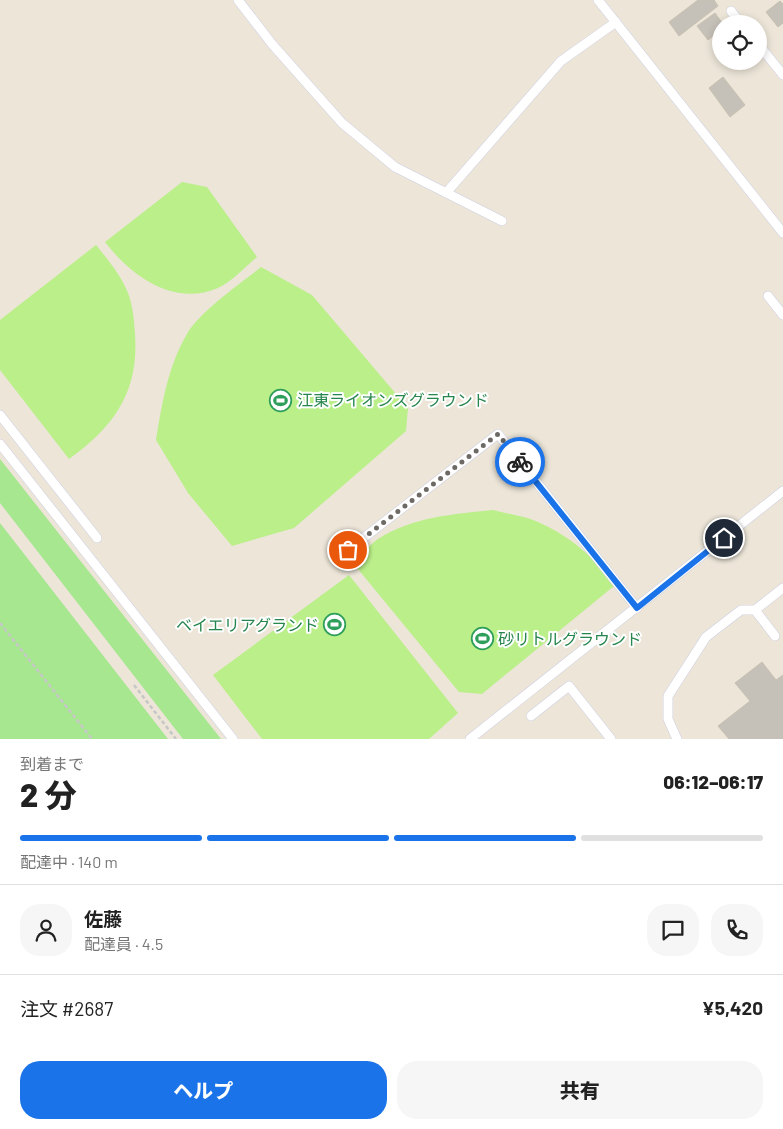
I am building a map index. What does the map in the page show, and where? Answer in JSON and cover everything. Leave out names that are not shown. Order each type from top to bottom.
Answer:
[{"type":"lane","points":[[238,0],[272,44],[342,123],[395,167],[502,221]]},
{"type":"lane","points":[[598,0],[783,233]]},
{"type":"lane","points":[[731,11],[734,15]]},
{"type":"lane","points":[[446,193],[561,61],[616,22]]},
{"type":"lane","points":[[767,55],[783,74]]},
{"type":"lane","points":[[768,296],[783,315]]},
{"type":"lane","points":[[0,415],[97,538]]},
{"type":"lane","points":[[348,550],[498,434],[637,608]]},
{"type":"lane","points":[[0,444],[233,739]]},
{"type":"lane","points":[[470,739],[783,491]]},
{"type":"lane","points":[[677,739],[668,719],[668,696],[706,637],[740,610],[755,610],[783,588]]},
{"type":"lane","points":[[755,610],[775,636]]},
{"type":"lane","points":[[532,716],[569,686],[611,739]]},
{"type":"path","points":[[0,623],[92,739]]},
{"type":"path","points":[[134,685],[176,739]]},
{"type":"green space","points":[[182,182],[207,187],[257,257],[234,278],[218,288],[202,293],[185,294],[155,285],[127,266],[105,242]]},
{"type":"green space","points":[[96,245],[118,274],[131,303],[135,334],[133,373],[121,406],[111,420],[99,434],[69,459],[0,370],[0,320]]},
{"type":"green space","name":"江東ライオンズグラウンド","points":[[261,267],[312,295],[408,408],[406,431],[294,528],[232,546],[188,493],[156,440],[170,372],[187,334],[200,317]]},
{"type":"green space","points":[[0,459],[221,739],[183,739],[0,503]]},
{"type":"green space","name":"砂リトルグラウンド","points":[[493,510],[533,520],[560,534],[581,548],[607,575],[614,586],[482,694],[459,692],[353,563],[378,539],[405,526],[434,518]]},
{"type":"green space","points":[[0,523],[168,739],[0,739]]},
{"type":"green space","name":"ベイエリアグランド","points":[[349,575],[458,713],[429,739],[262,739],[213,675]]},
{"type":"building","points":[[698,0],[714,0],[718,6],[679,36],[669,22]]},
{"type":"building","points":[[780,1],[783,4],[783,23],[778,27],[766,12]]},
{"type":"building","points":[[712,15],[712,37],[708,40],[697,26]]},
{"type":"building","points":[[723,77],[745,105],[730,117],[709,88]]},
{"type":"building","points":[[762,662],[776,680],[783,675],[783,739],[729,739],[718,726],[750,701],[735,683]]},
{"type":"way so far","points":[[348,550],[498,434],[520,462]]},
{"type":"place","name":"江東ライオンズグラウンド","points":[[281,400]]},
{"type":"place","name":"ベイエリアグランド","points":[[335,625]]},
{"type":"place","name":"砂リトルグラウンド","points":[[482,639]]},
{"type":"route","points":[[520,462],[637,608],[724,538]]}]
